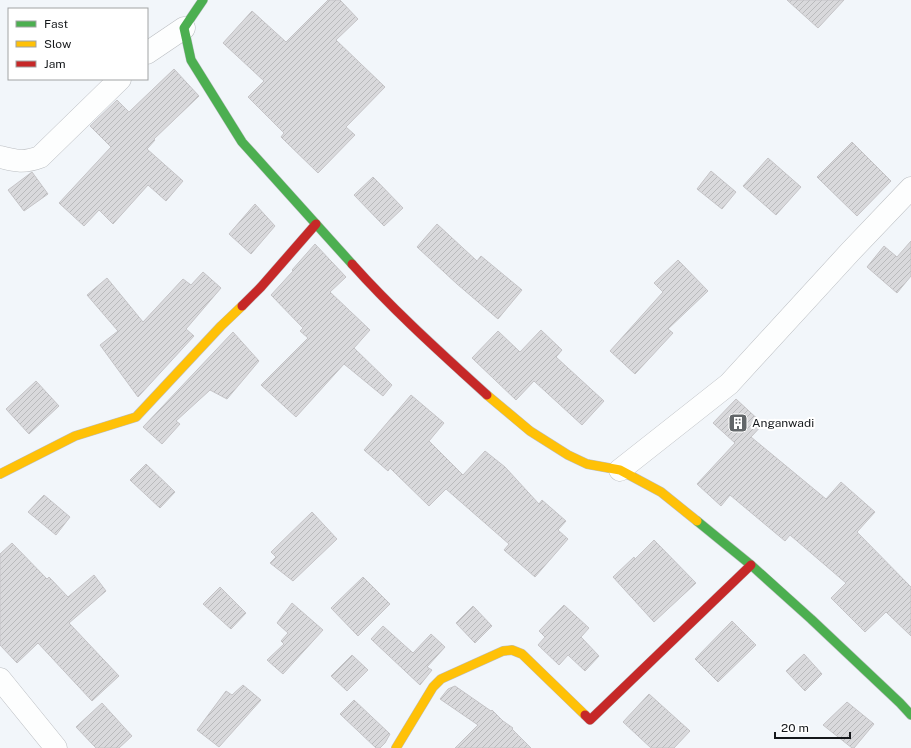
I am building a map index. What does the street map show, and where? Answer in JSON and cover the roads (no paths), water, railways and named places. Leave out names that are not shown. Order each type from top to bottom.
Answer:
[{"type":"main road","points":[[203,0],[184,28],[191,60],[242,142],[368,282],[431,344],[490,398],[530,431],[568,455],[587,464],[620,470],[661,492],[752,566],[811,619],[911,715]]},
{"type":"main road","points":[[0,474],[75,436],[136,417],[221,326],[261,286],[316,224]]},
{"type":"main road","points":[[396,748],[433,687],[441,679],[503,652],[512,650],[522,654],[590,720],[752,566]]},
{"type":"street","points":[[148,52],[184,28]]},
{"type":"street","points":[[0,157],[29,162],[40,157],[119,80]]},
{"type":"street","points":[[620,470],[729,384],[844,258],[911,188]]},
{"type":"street","points":[[0,679],[56,748]]},
{"type":"place","name":"Anganwadi","points":[[738,423]]}]
